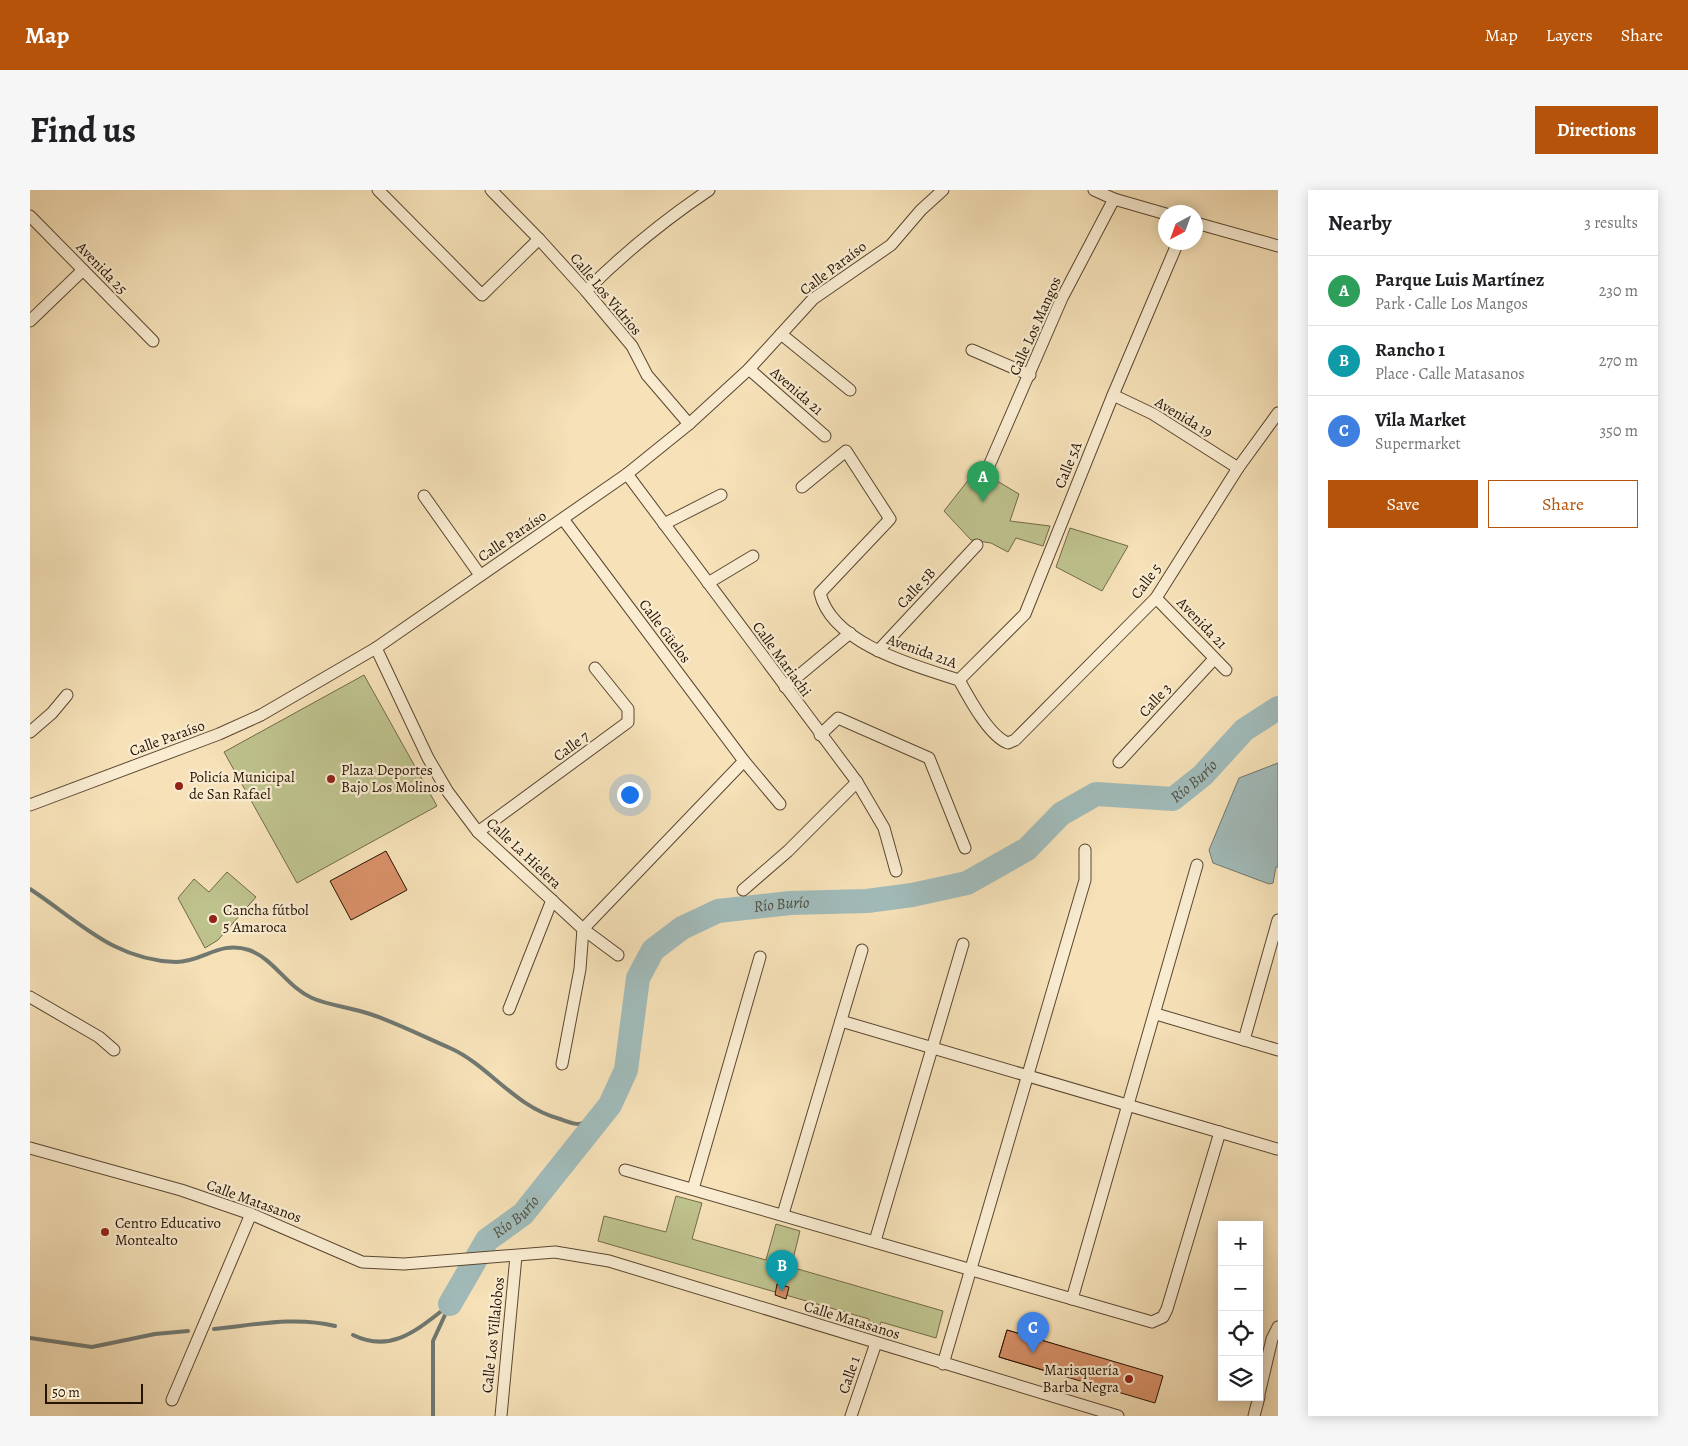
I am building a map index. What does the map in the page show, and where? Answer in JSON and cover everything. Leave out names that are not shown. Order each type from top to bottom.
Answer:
[{"type":"street","points":[[378,190],[482,295],[539,239]]},
{"type":"street","name":"Calle Los Vidrios","points":[[491,190],[586,291],[632,346],[647,376],[689,424]]},
{"type":"street","points":[[586,291],[603,274],[687,205],[709,190]]},
{"type":"street","name":"Calle Paraíso","points":[[30,804],[219,734],[261,715],[376,648],[627,474],[689,424],[749,369],[813,299],[891,245],[921,210],[943,190]]},
{"type":"street","points":[[1094,190],[1114,199],[1158,212]]},
{"type":"street","name":"Calle Los Mangos","points":[[988,468],[1062,298],[1114,199]]},
{"type":"street","name":"Avenida 25","points":[[30,216],[153,342]]},
{"type":"street","points":[[1203,225],[1278,246]]},
{"type":"street","name":"Calle 5A","points":[[959,680],[1025,614],[1113,395],[1175,250]]},
{"type":"street","points":[[30,321],[84,270]]},
{"type":"street","points":[[781,334],[850,390]]},
{"type":"street","points":[[972,350],[1030,375]]},
{"type":"street","name":"Avenida 21","points":[[749,369],[826,436]]},
{"type":"street","name":"Avenida 19","points":[[1113,395],[1153,414],[1238,468]]},
{"type":"street","name":"Calle 5","points":[[1008,743],[1015,740],[1156,598],[1238,468],[1278,413]]},
{"type":"street","name":"Avenida 21A","points":[[802,488],[846,451],[890,519],[820,593],[823,606],[850,633],[878,651],[894,659],[959,680],[970,702],[1001,740],[1008,743]]},
{"type":"street","name":"Calle Mariachi","points":[[627,474],[856,782],[884,828],[896,870]]},
{"type":"street","points":[[664,524],[721,495]]},
{"type":"street","points":[[424,496],[480,575]]},
{"type":"street","name":"Calle Güelos","points":[[563,519],[744,761],[780,804]]},
{"type":"street","name":"Calle 5B","points":[[878,651],[977,545]]},
{"type":"street","points":[[708,583],[753,556]]},
{"type":"street","name":"Avenida 21","points":[[1156,598],[1226,670]]},
{"type":"street","points":[[785,686],[850,633]]},
{"type":"street","name":"Calle La Hielera","points":[[376,648],[428,758],[448,792],[478,832],[583,929],[618,955]]},
{"type":"street","name":"Calle 3","points":[[1119,762],[1214,659]]},
{"type":"street","name":"Calle 7","points":[[478,832],[628,722],[628,709],[595,668]]},
{"type":"street","points":[[30,732],[52,713],[67,695]]},
{"type":"street","points":[[820,735],[838,718],[929,758],[965,848]]},
{"type":"street","points":[[562,1064],[580,969],[583,929],[744,761]]},
{"type":"street","points":[[743,890],[788,851],[856,782]]},
{"type":"street","points":[[943,1364],[1085,880],[1085,850]]},
{"type":"street","points":[[1072,1299],[1198,865]]},
{"type":"street","points":[[509,1009],[552,900]]},
{"type":"street","points":[[1244,1040],[1278,920]]},
{"type":"street","points":[[875,1241],[963,944]]},
{"type":"street","points":[[783,1214],[862,950]]},
{"type":"street","points":[[694,1189],[760,957]]},
{"type":"street","points":[[30,996],[100,1036],[114,1050]]},
{"type":"street","points":[[1156,1014],[1278,1050]]},
{"type":"street","points":[[840,1021],[1278,1149]]},
{"type":"street","points":[[625,1170],[783,1214],[1145,1321],[1157,1320],[1163,1317],[1220,1132]]},
{"type":"street","name":"Calle Matasanos","points":[[30,1148],[181,1190],[251,1214],[300,1233],[338,1253],[362,1262],[404,1264],[555,1252],[609,1261],[1118,1416]]},
{"type":"street","points":[[172,1400],[251,1214]]},
{"type":"street","name":"Calle Los Villalobos","points":[[500,1416],[516,1256]]},
{"type":"street","points":[[1263,1378],[1272,1339],[1278,1327]]},
{"type":"street","name":"Calle 1","points":[[851,1416],[876,1343]]},
{"type":"street","points":[[1254,1416],[1258,1401]]},
{"type":"green space","points":[[977,469],[1019,494],[1010,521],[1050,526],[1043,546],[1016,538],[1008,552],[991,543],[971,540],[944,511]]},
{"type":"green space","points":[[1070,528],[1128,546],[1102,591],[1056,567]]},
{"type":"green space","name":"Plaza Deportes Bajo Los Molinos","points":[[364,675],[437,806],[297,883],[224,752]]},
{"type":"green space","name":"Cancha fútbol 5 Amaroca","points":[[227,872],[256,897],[218,940],[205,948],[178,898],[194,879],[209,892]]},
{"type":"green space","points":[[676,1196],[702,1203],[692,1239],[766,1260],[776,1224],[800,1231],[791,1267],[943,1311],[936,1338],[881,1322],[880,1325],[869,1322],[869,1319],[598,1241],[604,1216],[666,1232]]},
{"type":"water","points":[[1278,763],[1278,867],[1276,867],[1273,883],[1269,884],[1213,863],[1209,850],[1239,778]]},
{"type":"building","points":[[386,851],[407,890],[351,920],[330,881]]},
{"type":"building","points":[[777,1284],[789,1287],[786,1299],[775,1295]]},
{"type":"building","points":[[1007,1330],[1067,1348],[1059,1375],[999,1357]]},
{"type":"building","points":[[1007,1330],[1163,1376],[1155,1403],[999,1357]]},
{"type":"waterway","name":"Río Burío","points":[[450,1304],[487,1240],[523,1214],[610,1105],[626,1070],[638,978],[653,950],[682,928],[718,911],[790,903],[867,901],[912,895],[967,883],[1027,849],[1061,814],[1096,794],[1173,799],[1203,775],[1244,730],[1278,708]]},
{"type":"waterway","points":[[30,889],[98,937],[134,954],[154,960],[186,961],[220,949],[238,948],[249,950],[266,960],[295,987],[312,998],[380,1018],[450,1048],[477,1065],[515,1096],[543,1113],[577,1124],[597,1120]]},
{"type":"waterway","points":[[433,1416],[433,1341],[450,1304]]},
{"type":"waterway","points":[[353,1335],[380,1342],[392,1340],[415,1330],[448,1306]]},
{"type":"waterway","points":[[214,1329],[290,1322],[320,1323],[335,1326]]},
{"type":"waterway","points":[[30,1338],[92,1347],[155,1334],[188,1331]]},
{"type":"place","name":"Parque Luis Martínez","points":[[983,502]]},
{"type":"place","name":"Plaza Deportes Bajo Los Molinos","points":[[331,779]]},
{"type":"place","name":"Policía Municipal de San Rafael","points":[[179,786]]},
{"type":"place","name":"Cancha fútbol 5 Amaroca","points":[[213,919]]},
{"type":"place","name":"Centro Educativo Montealto","points":[[105,1232]]},
{"type":"place","name":"Rancho 1","points":[[782,1291]]},
{"type":"place","name":"Vila Market","points":[[1033,1353]]},
{"type":"place","name":"Marisquería Barba Negra","points":[[1129,1379]]}]
